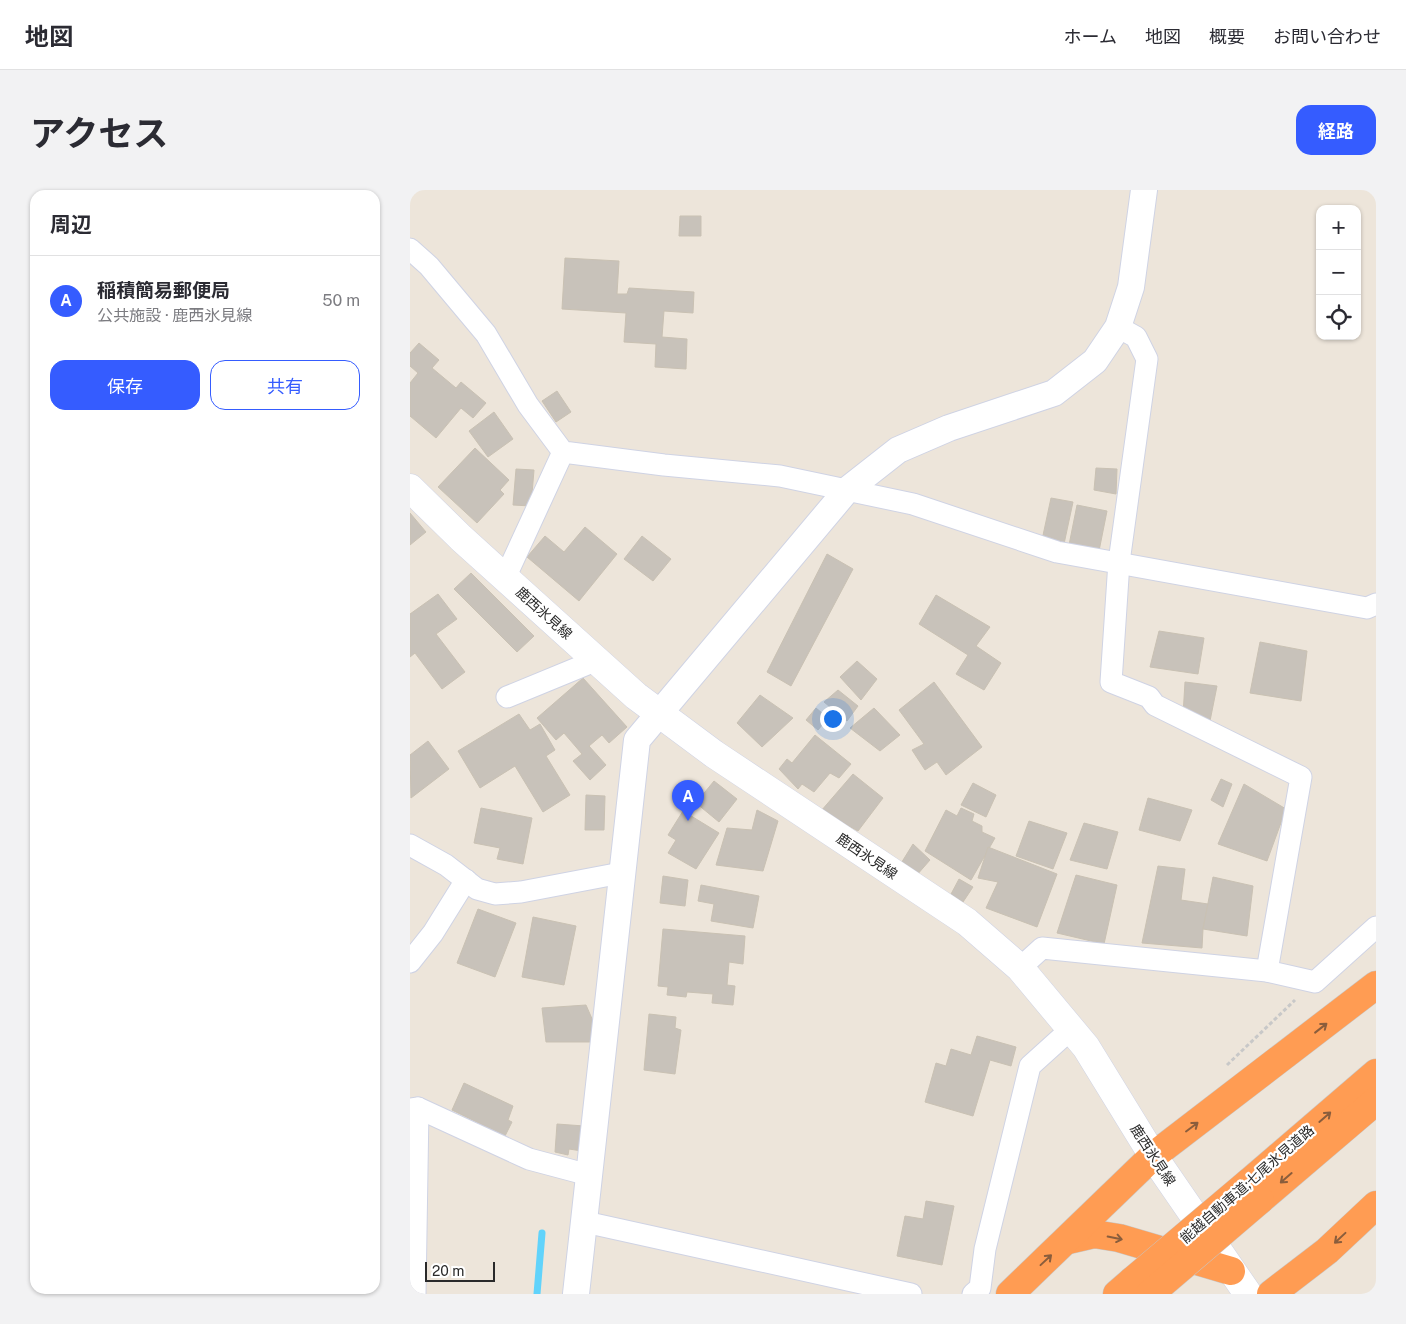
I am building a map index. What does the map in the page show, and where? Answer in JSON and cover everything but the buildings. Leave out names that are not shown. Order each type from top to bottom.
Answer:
[{"type":"highway","points":[[1010,1294],[1153,1156],[1376,985]]},
{"type":"highway","name":"能越自動車道;七尾氷見道路","points":[[1254,1192],[1376,1072]]},
{"type":"highway","name":"能越自動車道;七尾氷見道路","points":[[1133,1290],[1254,1192],[1376,1101]]},
{"type":"highway","points":[[1271,1294],[1326,1252],[1376,1205]]},
{"type":"highway","points":[[1068,1240],[1094,1234],[1118,1238],[1232,1272]]},
{"type":"main road","name":"鹿西氷見線","points":[[410,488],[505,578],[636,696],[714,754],[967,922],[1020,968],[1086,1047],[1153,1156],[1248,1294]]},
{"type":"street","points":[[576,1294],[637,740],[847,490],[898,450],[949,428],[1054,393],[1095,361],[1118,327],[1131,287],[1144,190]]},
{"type":"street","points":[[410,249],[429,266],[486,334],[528,405],[563,452],[664,466],[780,476],[913,504],[1057,552],[1367,608],[1376,604]]},
{"type":"street","points":[[1118,327],[1136,337],[1147,359],[1119,562],[1111,682],[1149,697],[1155,704],[1301,777],[1267,971]]},
{"type":"street","points":[[505,578],[563,452]]},
{"type":"street","points":[[507,697],[597,660]]},
{"type":"street","points":[[410,845],[446,865],[477,889],[495,894],[521,892],[621,873]]},
{"type":"street","points":[[410,962],[433,933],[466,880]]},
{"type":"street","points":[[1020,968],[1042,948],[1267,971],[1314,982],[1376,927]]},
{"type":"street","points":[[973,1294],[980,1288],[985,1249],[1030,1066],[1071,1029]]},
{"type":"street","points":[[415,1294],[414,1108],[529,1159],[589,1176]]},
{"type":"street","points":[[585,1222],[911,1294]]},
{"type":"waterway","points":[[537,1294],[542,1233]]},
{"type":"place","name":"稲積簡易郵便局","points":[[688,821]]}]
